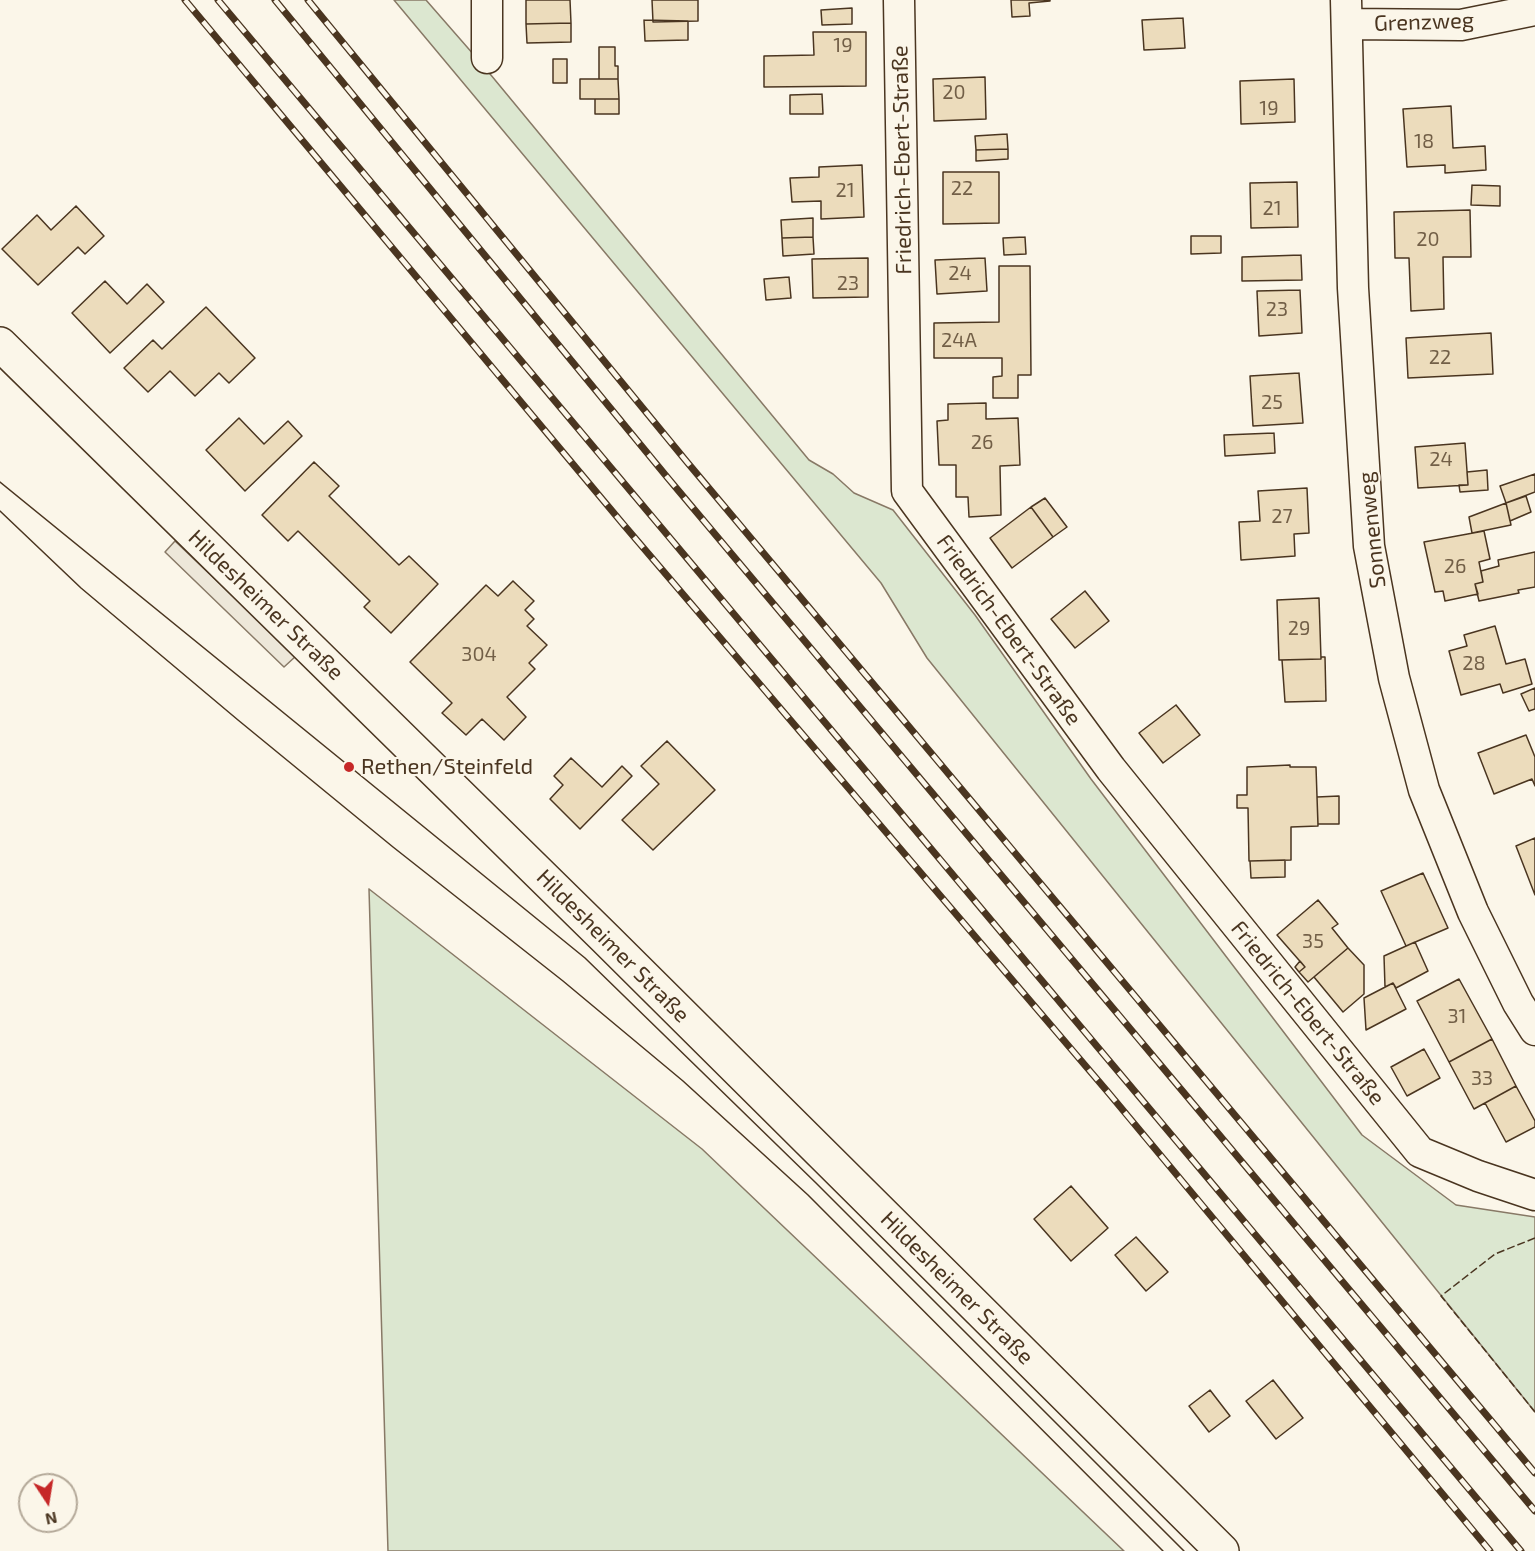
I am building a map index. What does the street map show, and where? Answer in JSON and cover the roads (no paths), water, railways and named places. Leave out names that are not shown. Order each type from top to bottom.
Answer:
[{"type":"street","points":[[487,0],[488,58]]},
{"type":"street","name":"Friedrich-Ebert-Straße","points":[[899,0],[907,491],[1111,769],[1420,1152],[1478,1176],[1535,1195]]},
{"type":"street","name":"Grenzweg","points":[[1347,12],[1461,25],[1535,9]]},
{"type":"street","name":"Sonnenweg","points":[[1347,12],[1353,288],[1370,546],[1394,678],[1424,790],[1473,912],[1518,1003],[1535,1030]]},
{"type":"street","name":"Hildesheimer Straße","points":[[0,344],[605,938],[1222,1551]]},
{"type":"tram line","points":[[0,482],[585,958],[816,1183],[1184,1551]]},
{"type":"tram line","points":[[0,511],[81,588],[238,720],[393,847],[563,981],[683,1081],[808,1195],[1163,1551]]},
{"type":"railway","points":[[185,0],[623,524],[1107,1091],[1490,1551]]},
{"type":"railway","points":[[218,0],[1521,1551]]},
{"type":"railway","points":[[275,0],[667,477],[1535,1511]]},
{"type":"railway","points":[[308,0],[687,462],[1535,1473]]},
{"type":"place","name":"Rethen/Steinfeld","points":[[349,767]]}]
